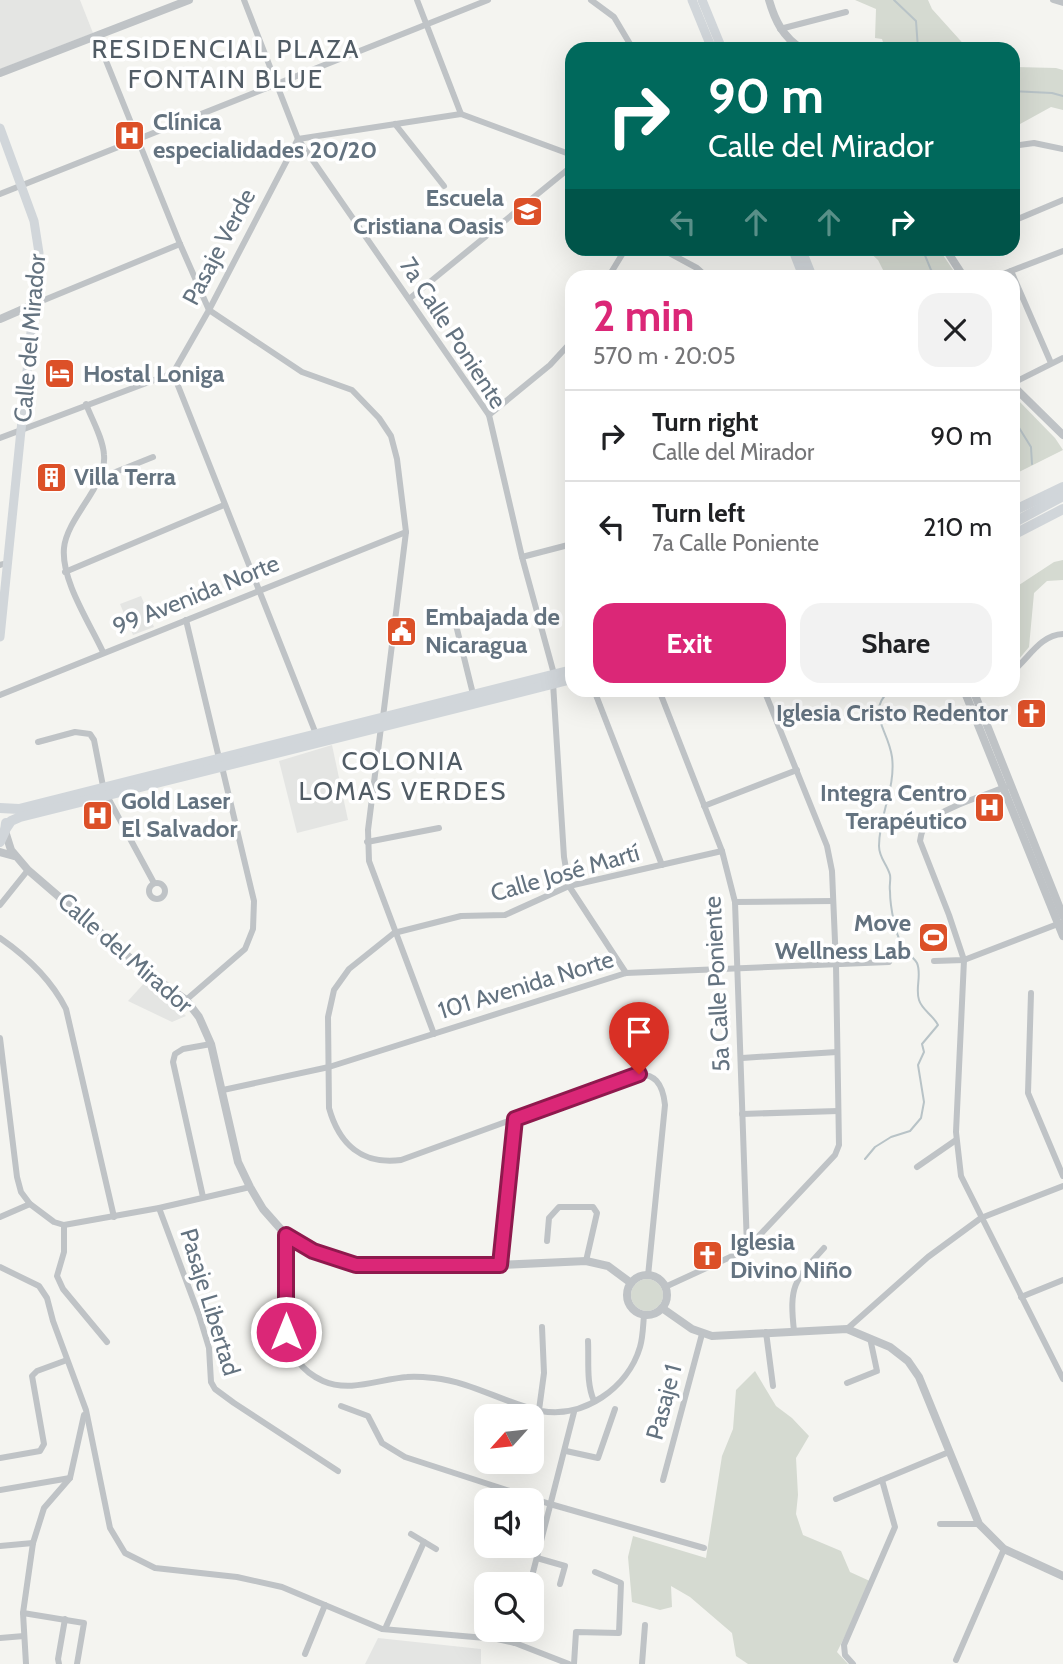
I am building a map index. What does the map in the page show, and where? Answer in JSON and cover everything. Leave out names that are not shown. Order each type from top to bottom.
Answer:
[{"type":"main road","points":[[692,0],[709,42]]},
{"type":"main road","points":[[702,0],[719,42]]},
{"type":"main road","name":"Calle del Mirador","points":[[0,128],[20,187]]},
{"type":"main road","name":"Calle del Mirador","points":[[0,139],[34,221],[38,239],[38,268],[19,430],[0,637]]},
{"type":"main road","name":"Calle del Mirador","points":[[0,591],[1,564],[19,430]]},
{"type":"main road","points":[[1020,500],[1063,480]]},
{"type":"main road","points":[[1020,508],[1063,487]]},
{"type":"main road","points":[[1020,519],[1063,496]]},
{"type":"main road","points":[[1020,532],[1063,509]]},
{"type":"main road","points":[[3,834],[5,819],[0,808],[19,809],[105,791],[553,679],[565,673]]},
{"type":"main road","points":[[220,763],[316,734],[382,722],[473,694],[565,679]]},
{"type":"main road","points":[[3,834],[15,818],[105,791]]},
{"type":"street","points":[[0,74],[189,0]]},
{"type":"street","name":"7a Calle Poniente","points":[[244,0],[298,138],[489,415],[553,679],[564,857],[569,886],[625,973]]},
{"type":"street","points":[[417,0],[461,114]]},
{"type":"street","points":[[0,194],[488,0]]},
{"type":"street","points":[[592,0],[614,17],[629,42]]},
{"type":"street","points":[[769,0],[780,29],[794,42]]},
{"type":"street","points":[[1053,0],[1063,3]]},
{"type":"street","points":[[780,29],[846,12]]},
{"type":"street","points":[[96,36],[209,310],[302,372],[352,390],[379,418],[391,436],[397,459],[406,532],[367,842],[371,870],[434,1034]]},
{"type":"street","points":[[298,138],[461,114],[565,152]]},
{"type":"street","points":[[395,124],[444,187]]},
{"type":"street","name":"Pasaje Verde","points":[[173,373],[209,310],[298,138]]},
{"type":"street","points":[[1020,145],[1034,143],[1063,149]]},
{"type":"street","points":[[409,299],[565,172]]},
{"type":"street","points":[[1020,218],[1063,200]]},
{"type":"street","points":[[0,319],[180,244]]},
{"type":"street","points":[[1014,270],[1063,251]]},
{"type":"street","points":[[675,256],[699,270]]},
{"type":"street","points":[[1020,292],[1051,363]]},
{"type":"street","points":[[489,415],[550,365],[565,349]]},
{"type":"street","points":[[1020,380],[1063,358]]},
{"type":"street","points":[[0,438],[173,373],[223,505],[260,590],[316,734]]},
{"type":"street","points":[[1020,392],[1063,435]]},
{"type":"street","points":[[86,404],[105,457],[98,479],[67,533],[64,549],[65,572],[103,652]]},
{"type":"street","points":[[1054,428],[1063,423]]},
{"type":"street","points":[[98,479],[153,457]]},
{"type":"street","points":[[65,572],[223,505]]},
{"type":"street","name":"99 Avenida Norte","points":[[0,695],[406,532]]},
{"type":"street","points":[[522,557],[565,546]]},
{"type":"street","points":[[186,620],[254,901],[253,929],[245,949],[186,1000]]},
{"type":"street","points":[[455,621],[473,694]]},
{"type":"street","points":[[1020,664],[1042,642],[1063,634]]},
{"type":"street","points":[[597,697],[662,865]]},
{"type":"street","name":"5a Calle Poniente","points":[[662,697],[722,851],[735,902],[747,1247]]},
{"type":"street","points":[[665,1287],[727,1260],[747,1247],[835,1155],[840,1135],[836,965],[829,852],[767,697]]},
{"type":"street","points":[[967,697],[1008,786]]},
{"type":"street","points":[[976,697],[1061,921],[1063,936]]},
{"type":"street","points":[[38,742],[75,732],[90,734],[94,740],[105,791],[154,883]]},
{"type":"street","points":[[704,806],[797,770]]},
{"type":"street","points":[[1008,786],[928,822],[921,832],[921,849],[949,915],[964,960],[956,1140],[961,1176],[1063,1379]]},
{"type":"street","points":[[367,842],[439,828]]},
{"type":"street","name":"Calle del Mirador","points":[[3,834],[14,856],[28,870],[144,970],[186,1000],[199,1017],[211,1044],[238,1161],[263,1209],[286,1235],[313,1251],[356,1265],[500,1265],[586,1261],[608,1266],[631,1283]]},
{"type":"street","name":"Calle José Martí","points":[[648,1276],[665,1105],[657,1080],[645,1074],[632,1076],[401,1160],[390,1161],[368,1156],[347,1144],[333,1122],[329,1108],[328,1017],[334,990],[349,969],[394,933],[461,916],[505,915],[569,886],[722,851]]},
{"type":"street","name":"Calle del Mirador","points":[[0,852],[14,856]]},
{"type":"street","points":[[0,905],[28,870]]},
{"type":"street","points":[[735,902],[833,901]]},
{"type":"street","points":[[934,961],[964,960],[1061,921]]},
{"type":"street","points":[[0,938],[12,946],[54,988],[66,1009],[114,1217]]},
{"type":"street","name":"101 Avenida Norte","points":[[223,1090],[329,1067],[625,973],[889,962]]},
{"type":"street","points":[[1031,993],[1028,1093],[1063,1175]]},
{"type":"street","points":[[0,1038],[17,1177],[30,1204],[54,1222],[64,1225],[114,1217],[250,1187]]},
{"type":"street","points":[[203,1197],[173,1062],[175,1054],[183,1049],[211,1044]]},
{"type":"street","points":[[742,1058],[837,1052]]},
{"type":"street","points":[[742,1114],[838,1111]]},
{"type":"street","points":[[500,1265],[515,1119]]},
{"type":"street","points":[[916,1167],[956,1140]]},
{"type":"street","points":[[847,1329],[928,1257],[981,1218],[1063,1186]]},
{"type":"street","points":[[0,1217],[30,1204]]},
{"type":"street","points":[[547,1241],[549,1219],[559,1207],[593,1208],[597,1213],[586,1261]]},
{"type":"street","name":"Pasaje Libertad","points":[[159,1208],[199,1315],[209,1348],[211,1382],[215,1389],[338,1471]]},
{"type":"street","points":[[64,1225],[64,1252],[57,1276],[63,1289],[107,1342]]},
{"type":"street","points":[[286,1235],[286,1332],[293,1356],[310,1373],[339,1385],[366,1384],[409,1376],[436,1378],[462,1383],[522,1404]]},
{"type":"street","points":[[794,1331],[791,1308],[793,1292],[804,1270],[824,1248]]},
{"type":"street","points":[[0,1267],[39,1286],[47,1298],[86,1410],[110,1528],[125,1553],[155,1568],[237,1577],[282,1587],[385,1629],[497,1639],[515,1643],[569,1664]]},
{"type":"street","points":[[648,1276],[658,1279],[665,1287],[666,1298],[662,1308],[654,1314],[638,1314],[629,1306],[627,1294],[631,1283],[639,1277],[648,1276]]},
{"type":"street","points":[[1021,1297],[1063,1280]]},
{"type":"street","points":[[662,1308],[702,1334],[712,1336],[847,1329],[900,1354],[914,1368],[978,1524],[1004,1549],[1063,1576]]},
{"type":"street","points":[[544,1410],[574,1412],[613,1389],[631,1367],[640,1347],[644,1315]]},
{"type":"street","points":[[540,1404],[544,1373],[542,1326]]},
{"type":"street","points":[[766,1332],[773,1386]]},
{"type":"street","name":"Pasaje 1","points":[[663,1480],[702,1334]]},
{"type":"street","points":[[847,1383],[877,1371],[870,1338]]},
{"type":"street","points":[[589,1341],[590,1392],[594,1401]]},
{"type":"street","points":[[0,1458],[40,1451],[43,1448],[32,1376],[37,1371],[67,1360]]},
{"type":"street","points":[[341,1406],[368,1416],[382,1443],[405,1457],[550,1504],[704,1548]]},
{"type":"street","points":[[566,1451],[598,1458],[615,1409]]},
{"type":"street","points":[[26,1664],[23,1613],[33,1543],[44,1508],[70,1478],[86,1410]]},
{"type":"street","points":[[533,1572],[574,1412]]},
{"type":"street","points":[[836,1499],[949,1452]]},
{"type":"street","points":[[0,1490],[70,1478]]},
{"type":"street","points":[[853,1664],[845,1655],[844,1645],[895,1527],[882,1480]]},
{"type":"street","points":[[940,1524],[978,1524]]},
{"type":"street","points":[[411,1534],[436,1549]]},
{"type":"street","points":[[385,1629],[424,1542]]},
{"type":"street","points":[[0,1546],[33,1543]]},
{"type":"street","points":[[956,1660],[1004,1549]]},
{"type":"street","points":[[537,1559],[565,1566],[560,1584]]},
{"type":"street","points":[[574,1664],[576,1632],[618,1633],[621,1583],[595,1572]]},
{"type":"street","points":[[305,1654],[325,1605]]},
{"type":"street","points":[[23,1613],[84,1623],[77,1664]]},
{"type":"street","points":[[59,1664],[65,1619]]},
{"type":"street","points":[[642,1664],[645,1625]]},
{"type":"street","points":[[0,1638],[24,1636]]},
{"type":"shaded area","points":[[0,0],[80,0],[93,33],[0,69]]},
{"type":"shaded area","points":[[855,0],[928,0],[932,9],[962,42],[883,42],[882,39],[875,38],[876,9]]},
{"type":"shaded area","points":[[1020,67],[1063,70],[1063,110],[1051,107],[1020,124]]},
{"type":"shaded area","points":[[874,256],[944,256],[953,270],[883,270]]},
{"type":"shaded area","points":[[1020,402],[1055,438],[1063,450],[1020,472]]},
{"type":"shaded area","points":[[1063,560],[1063,580],[1047,581],[1034,593],[1029,647],[1020,658],[1020,584],[1054,562]]},
{"type":"shaded area","points":[[141,596],[154,627],[133,635],[120,604]]},
{"type":"shaded area","points":[[332,745],[348,820],[297,833],[279,761]]},
{"type":"shaded area","points":[[146,981],[186,1016],[172,1022],[128,1001]]},
{"type":"shaded area","points":[[647,1279],[658,1284],[663,1295],[658,1306],[647,1311],[636,1306],[631,1295],[636,1284]]},
{"type":"shaded area","points":[[755,1371],[776,1406],[809,1436],[796,1458],[796,1514],[803,1535],[841,1551],[850,1572],[872,1582],[837,1652],[848,1664],[748,1664],[736,1656],[732,1633],[690,1597],[671,1586],[672,1607],[660,1610],[632,1602],[628,1557],[633,1536],[706,1558],[722,1456],[733,1429],[736,1390]]},
{"type":"shaded area","points":[[378,1638],[481,1649],[481,1664],[365,1664]]},
{"type":"waterway","points":[[894,0],[916,21],[918,42]]},
{"type":"waterway","points":[[1020,91],[1063,96]]},
{"type":"waterway","points":[[925,256],[931,270]]},
{"type":"waterway","points":[[1020,429],[1031,447],[1032,464]]},
{"type":"waterway","points":[[865,1159],[875,1147],[891,1137],[910,1131],[921,1118],[924,1102],[918,1065],[924,1052],[922,1044],[938,1025],[919,1000],[918,968],[897,934],[891,903],[890,875],[879,850],[893,768],[890,747],[879,714],[879,706],[884,697]]},
{"type":"place","name":"Clínica especialidades 20/20","points":[[130,136]]},
{"type":"place","name":"Escuela Cristiana Oasis","points":[[527,212]]},
{"type":"place","name":"Hostal Loniga","points":[[60,374]]},
{"type":"place","name":"Villa Terra","points":[[51,477]]},
{"type":"place","name":"Embajada de Nicaragua","points":[[402,631]]},
{"type":"place","name":"Iglesia Cristo Redentor","points":[[1031,713]]},
{"type":"place","name":"Integra Centro Terapéutico","points":[[990,807]]},
{"type":"place","name":"Gold Laser El Salvador","points":[[98,815]]},
{"type":"place","name":"Move Wellness Lab","points":[[934,937]]},
{"type":"place","name":"Iglesia Divino Niño","points":[[707,1256]]},
{"type":"district","name":"RESIDENCIAL PLAZA FONTAIN BLUE","points":[[226,64]]},
{"type":"district","name":"COLONIA LOMAS VERDES","points":[[403,776]]},
{"type":"route","points":[[286,1332],[286,1235],[313,1251],[356,1265],[500,1265],[515,1119],[639,1074]]}]
